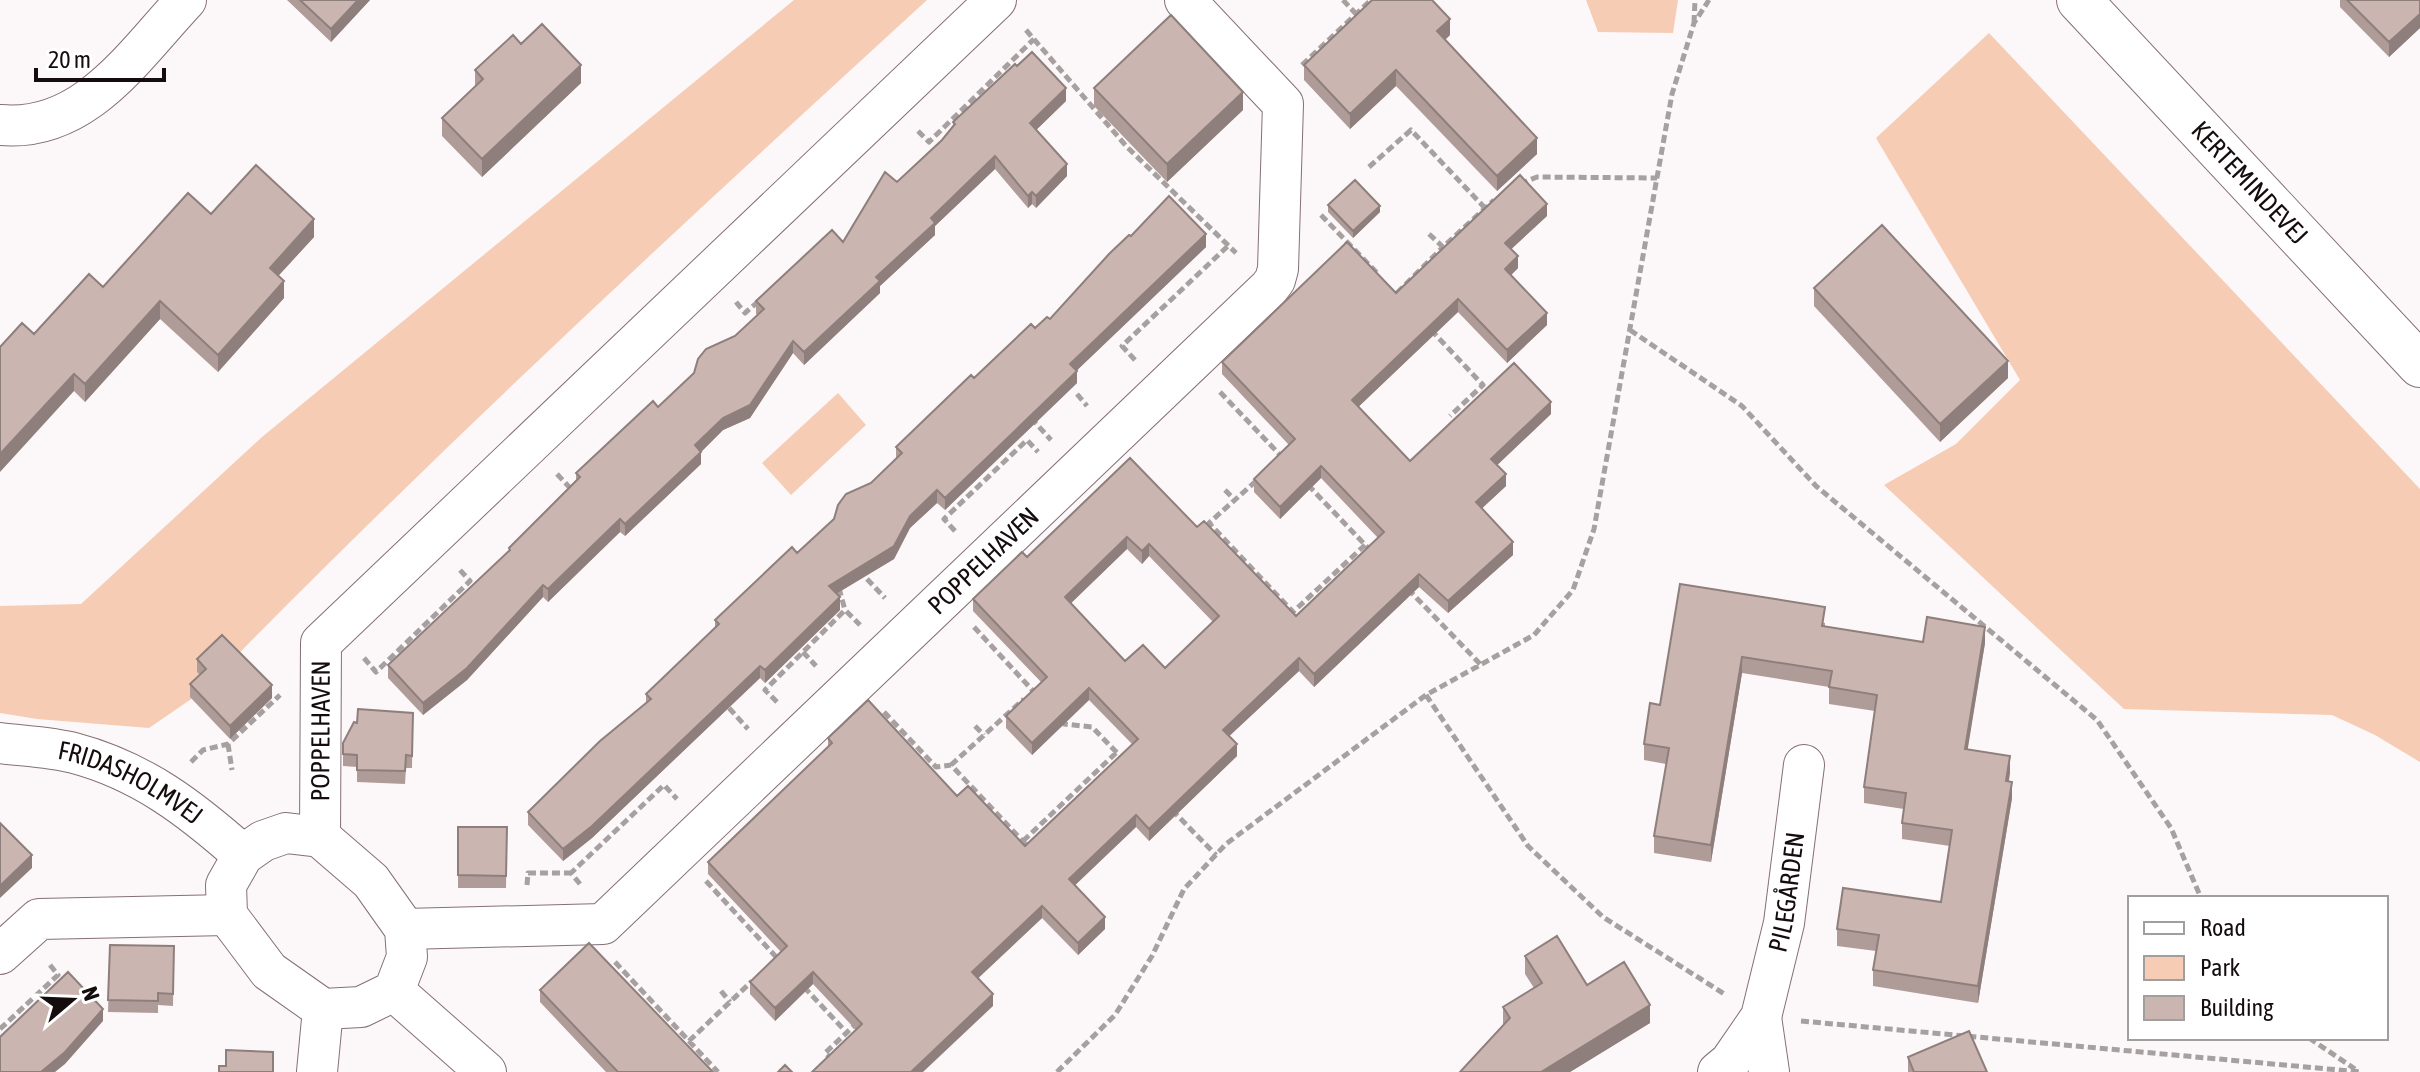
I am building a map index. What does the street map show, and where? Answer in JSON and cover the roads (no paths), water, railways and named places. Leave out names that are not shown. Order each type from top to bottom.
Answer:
[{"type":"main road","name":"KERTEMINDEVEJ","points":[[2079,0],[2420,365]]},
{"type":"street","points":[[0,125],[19,126],[62,117],[97,96],[186,0]]},
{"type":"street","name":"POPPELHAVEN","points":[[405,929],[603,924],[1269,288],[1278,269],[1283,104],[1185,0]]},
{"type":"street","name":"POPPELHAVEN","points":[[320,837],[321,643],[890,102],[1006,10]]},
{"type":"street","name":"FRIDASHOLMVEJ","points":[[0,743],[73,753],[141,777],[195,813],[243,855]]},
{"type":"street","name":"PILEGÅRDEN","points":[[1718,1072],[1730,1062],[1761,1017],[1784,923],[1804,765]]},
{"type":"street","points":[[286,833],[320,837],[371,881],[405,929],[407,957],[394,991],[361,1007],[323,1009],[269,971],[227,915],[226,885],[243,855],[263,841],[286,833]]},
{"type":"street","points":[[0,954],[39,919],[227,915]]},
{"type":"street","points":[[394,991],[486,1072]]},
{"type":"street","points":[[317,1072],[323,1009]]},
{"type":"street","name":"PILEGÅRDEN","points":[[1761,1017],[1769,1072]]}]
